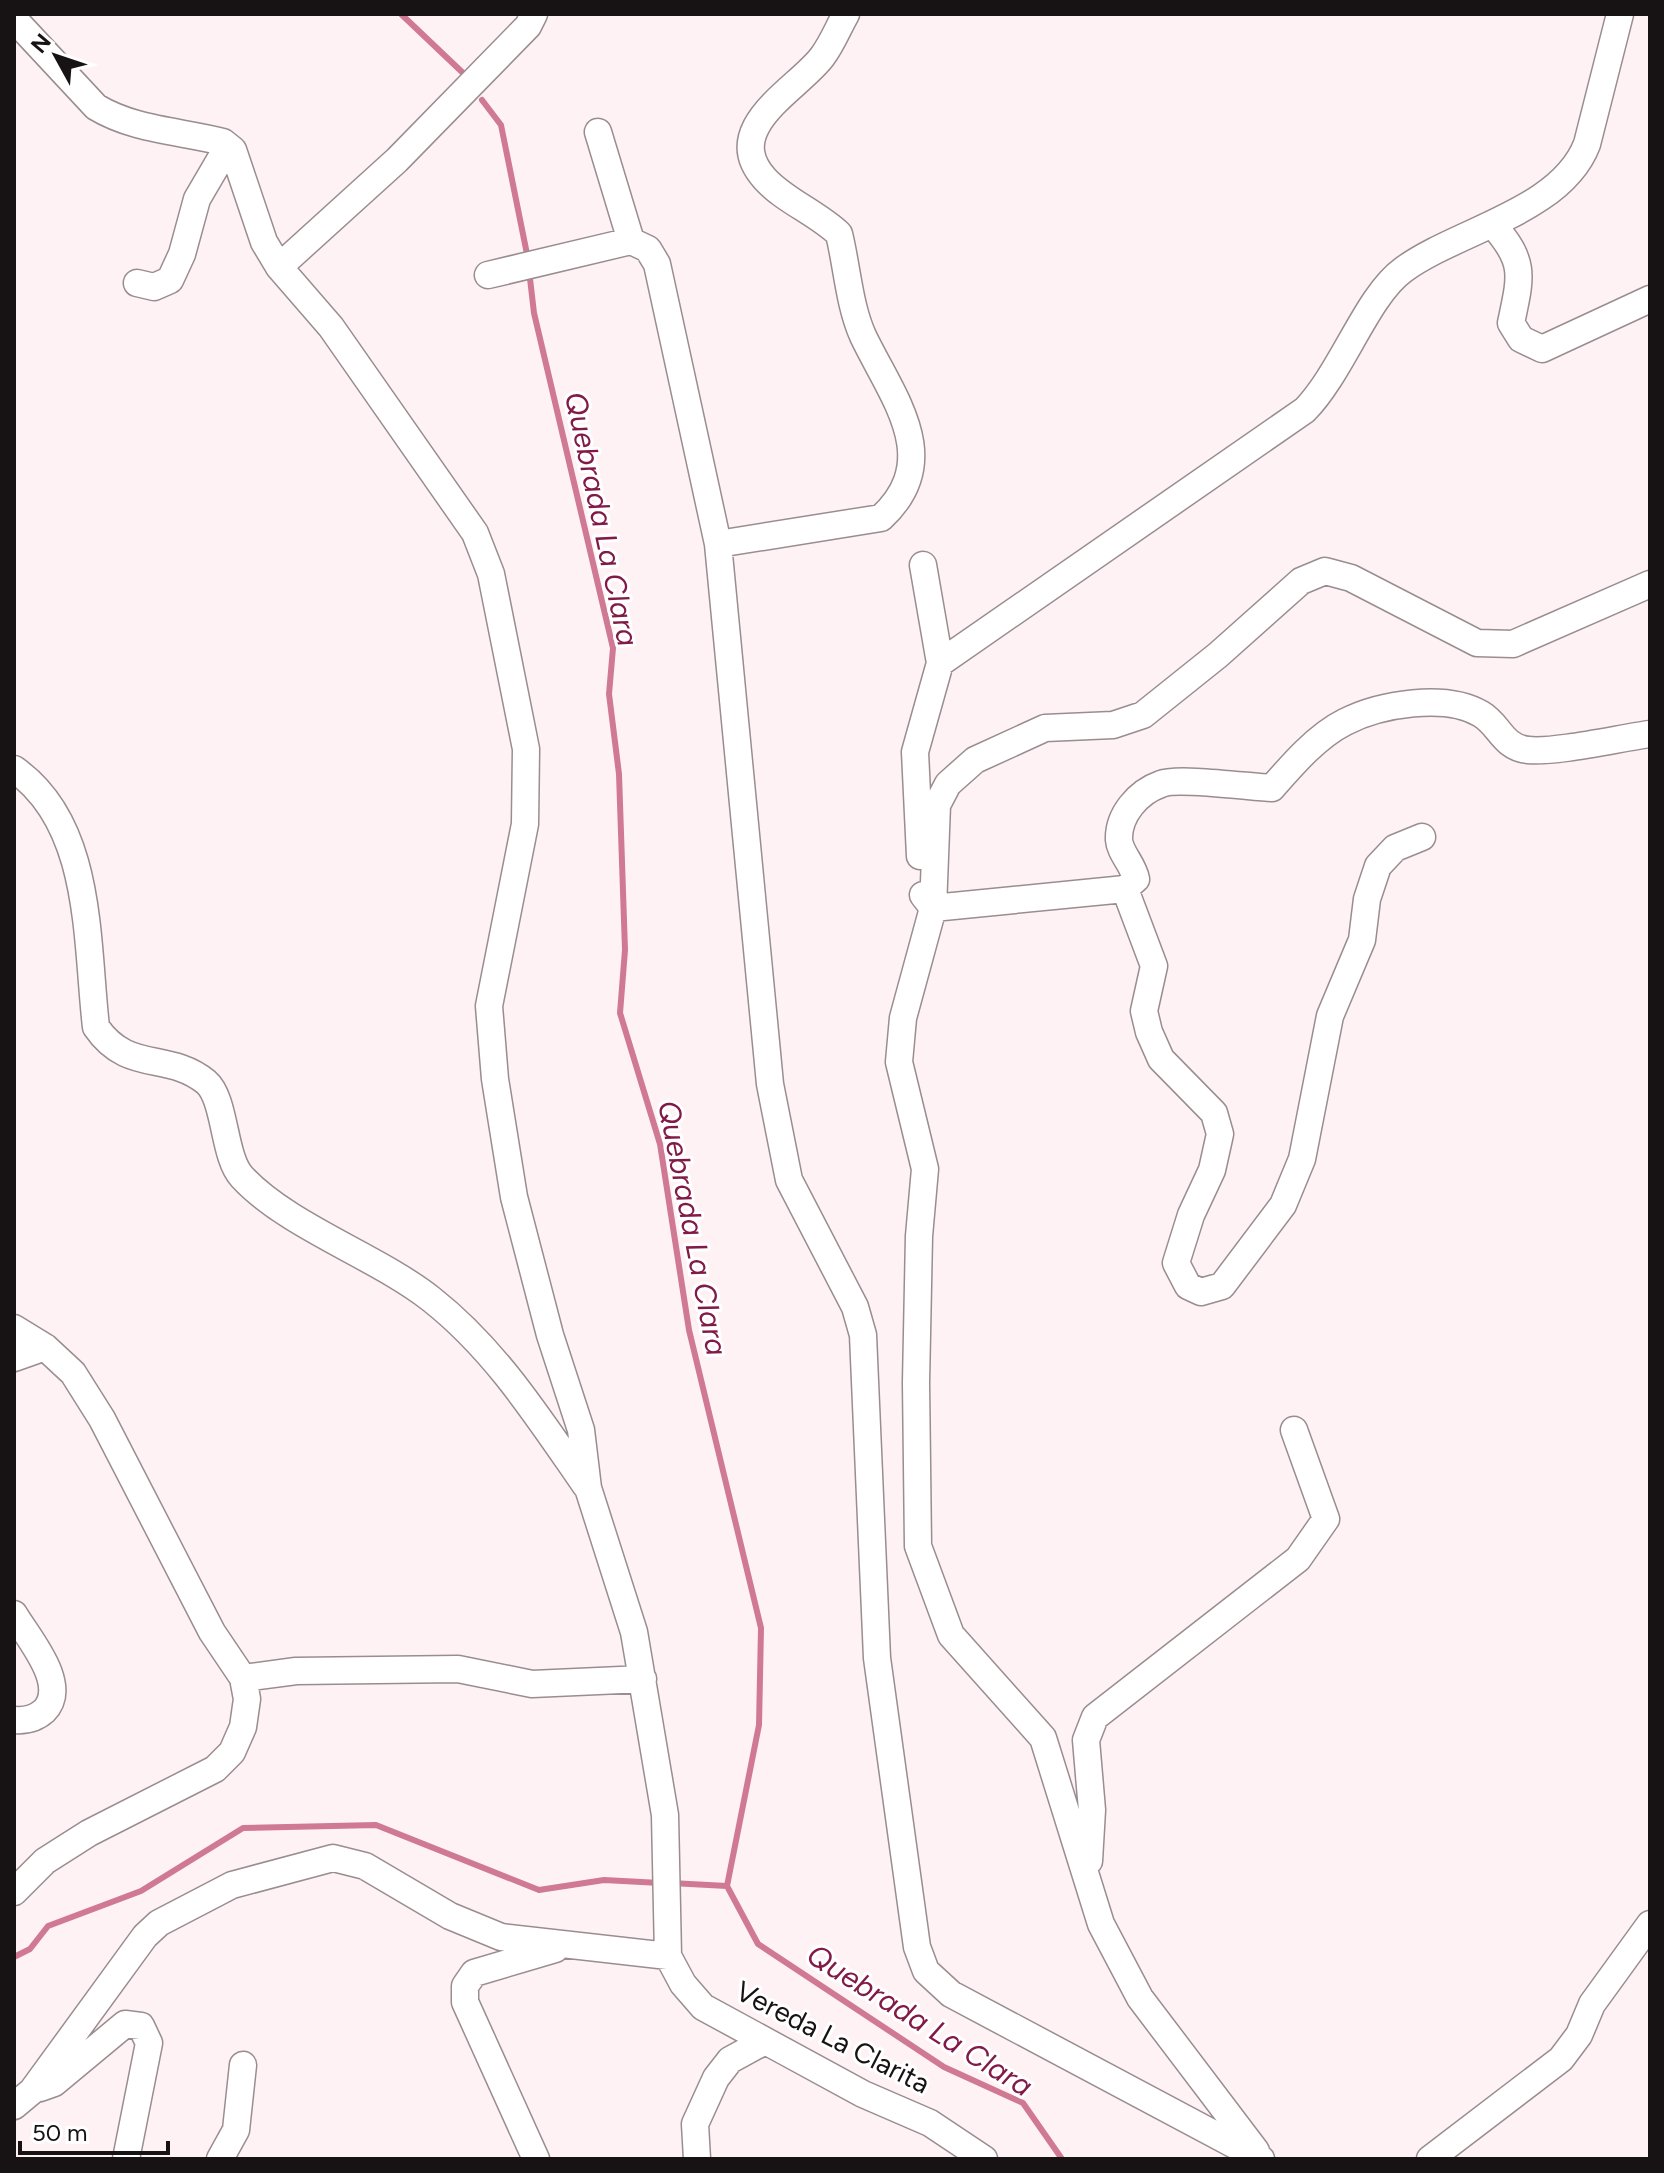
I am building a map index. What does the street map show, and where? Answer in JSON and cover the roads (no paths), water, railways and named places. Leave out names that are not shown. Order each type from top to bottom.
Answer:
[{"type":"street","points":[[279,267],[437,120],[528,26],[534,14]]},
{"type":"street","points":[[718,544],[881,518],[896,504],[909,479],[912,438],[881,366],[862,334],[839,234],[765,179],[754,159],[753,136],[761,115],[822,57],[846,14]]},
{"type":"street","points":[[940,663],[1305,410],[1334,376],[1379,297],[1402,271],[1493,225],[1538,197],[1579,163],[1620,14]]},
{"type":"street","points":[[14,19],[96,107],[111,116],[130,124],[185,132],[228,146],[240,164],[264,242],[279,267],[331,327],[475,533],[491,574],[526,749],[525,824],[489,1006],[495,1079],[514,1197],[550,1335],[581,1430],[588,1488],[634,1632],[665,1815],[668,1956],[501,1937],[450,1916],[365,1866],[333,1858],[246,1881],[159,1923],[145,1936],[23,2098]]},
{"type":"street","points":[[598,132],[631,241]]},
{"type":"street","points":[[137,283],[154,287],[170,280],[182,254],[197,199],[228,146]]},
{"type":"street","points":[[1493,225],[1517,255],[1519,284],[1511,323],[1521,339],[1542,349],[1650,299]]},
{"type":"street","points":[[488,275],[631,241],[648,249],[657,264],[718,544],[770,1084],[789,1180],[855,1307],[863,1335],[877,1658],[917,1947],[926,1971],[951,1994],[1261,2159]]},
{"type":"street","points":[[923,565],[940,663],[915,752],[922,892],[933,908]]},
{"type":"street","points":[[1261,2159],[1140,1998],[1101,1924],[1043,1738],[951,1635],[918,1546],[916,1368],[925,1169],[899,1062],[903,1018],[933,908],[937,805],[948,784],[975,760],[1045,728],[1113,725],[1143,715],[1218,655],[1301,581],[1325,571],[1351,578],[1477,643],[1513,644],[1650,584]]},
{"type":"street","points":[[933,908],[1125,889],[1136,879],[1134,867],[1119,844],[1120,826],[1134,800],[1163,782],[1272,788],[1293,763],[1345,722],[1419,700],[1458,704],[1484,715],[1510,746],[1530,750],[1650,734]]},
{"type":"street","points":[[14,769],[43,794],[67,835],[80,886],[96,1027],[108,1045],[128,1056],[190,1070],[209,1085],[240,1175],[271,1201],[431,1299],[511,1377],[588,1488]]},
{"type":"street","points":[[1125,889],[1154,966],[1144,1011],[1149,1032],[1161,1059],[1214,1113],[1220,1134],[1212,1170],[1191,1215],[1176,1263],[1188,1286],[1201,1292],[1222,1286],[1283,1205],[1302,1159],[1330,1016],[1362,940],[1367,899],[1378,866],[1395,848],[1422,837]]},
{"type":"street","points":[[14,1328],[45,1347],[73,1373],[102,1419],[212,1632],[243,1678],[247,1699],[243,1727],[232,1752],[215,1769],[89,1833],[45,1861],[14,1892]]},
{"type":"street","points":[[14,1358],[45,1347]]},
{"type":"street","points":[[1088,1880],[1092,1810],[1086,1740],[1095,1717],[1284,1571],[1313,1541],[1326,1519],[1294,1430]]},
{"type":"street","points":[[14,1614],[51,1677],[53,1693],[41,1714],[14,1720]]},
{"type":"street","points":[[243,1678],[296,1671],[458,1669],[532,1684],[643,1679]]},
{"type":"street","points":[[1430,2159],[1561,2059],[1579,2035],[1592,2004],[1650,1924]]},
{"type":"street","points":[[536,2159],[465,2002],[465,1986],[474,1973],[564,1946]]},
{"type":"street","name":"Vereda La Clarita","points":[[668,1956],[683,1984],[703,2007],[863,2094],[930,2123],[984,2159]]},
{"type":"street","points":[[23,2098],[54,2083],[125,2024],[141,2026],[149,2043],[126,2159]]},
{"type":"street","points":[[697,2159],[695,2124],[716,2078],[730,2060],[765,2041]]},
{"type":"street","points":[[220,2159],[236,2130],[243,2065]]},
{"type":"waterway","name":"Quebrada La Clara","points":[[401,14],[462,72]]},
{"type":"waterway","name":"Quebrada La Clara","points":[[482,100],[501,125],[528,259]]},
{"type":"waterway","name":"Quebrada La Clara","points":[[529,270],[534,313],[613,648],[609,694],[619,774],[625,950],[620,1013],[660,1144],[689,1330],[761,1628],[759,1725],[727,1886],[758,1944],[944,2067],[1023,2103],[1062,2159]]},
{"type":"waterway","points":[[14,1957],[30,1949],[48,1926],[141,1891],[243,1828],[376,1825],[539,1890],[604,1880],[660,1883]]},
{"type":"waterway","points":[[671,1883],[727,1886]]}]
